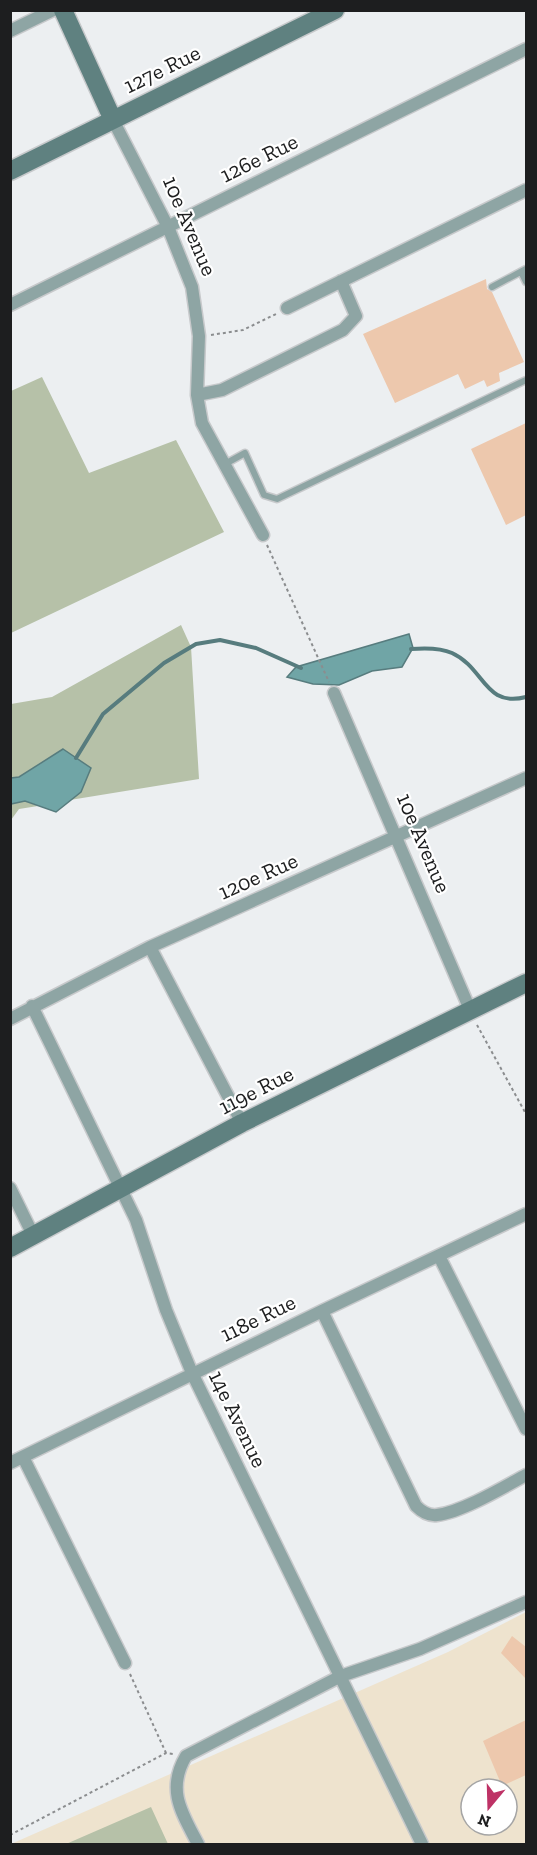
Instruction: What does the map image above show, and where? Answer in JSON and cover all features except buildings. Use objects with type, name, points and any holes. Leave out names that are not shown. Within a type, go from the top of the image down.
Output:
[{"type":"street","points":[[10,31],[53,10]]},
{"type":"street","name":"10e Avenue","points":[[63,10],[113,120],[168,226],[192,286],[199,336],[198,395],[202,423],[263,535]]},
{"type":"street","name":"127e Rue","points":[[10,171],[335,10]]},
{"type":"street","name":"126e Rue","points":[[10,305],[526,49]]},
{"type":"street","points":[[287,308],[526,190]]},
{"type":"street","points":[[198,395],[222,390],[343,330],[356,316],[341,281]]},
{"type":"street","name":"10e Avenue","points":[[334,693],[471,1012]]},
{"type":"street","name":"120e Rue","points":[[10,1019],[150,947],[526,778]]},
{"type":"street","points":[[150,947],[242,1123]]},
{"type":"street","name":"119e Rue","points":[[10,1248],[242,1123],[526,983]]},
{"type":"street","name":"14e Avenue","points":[[32,1006],[144,1240],[166,1310],[192,1373],[422,1845]]},
{"type":"street","points":[[10,1188],[33,1237]]},
{"type":"street","name":"118e Rue","points":[[10,1463],[192,1373],[526,1214]]},
{"type":"street","points":[[439,1256],[526,1429]]},
{"type":"street","points":[[322,1311],[416,1506],[423,1512],[438,1515],[492,1494],[526,1475]]},
{"type":"street","points":[[23,1457],[125,1663]]},
{"type":"street","points":[[198,1845],[180,1807],[176,1791],[177,1771],[186,1756],[341,1677],[420,1649],[526,1602]]},
{"type":"lane","points":[[492,287],[524,270],[526,282]]},
{"type":"lane","points":[[225,464],[245,453],[264,495],[277,499],[526,380]]},
{"type":"path","points":[[199,336],[243,330],[287,308]]},
{"type":"path","points":[[263,535],[334,693]]},
{"type":"path","points":[[471,1012],[526,1114]]},
{"type":"path","points":[[125,1663],[166,1753]]},
{"type":"path","points":[[10,1836],[166,1753],[186,1756]]},
{"type":"shaded area","points":[[526,1612],[526,1844],[11,1844],[448,1652]]},
{"type":"green space","points":[[42,377],[89,473],[176,440],[224,532],[11,633],[11,391]]},
{"type":"green space","points":[[181,625],[191,647],[199,779],[70,800],[63,749],[19,777],[11,778],[11,704],[52,697]]},
{"type":"green space","points":[[25,801],[38,806],[19,809],[11,820],[11,804]]},
{"type":"green space","points":[[151,1807],[168,1844],[66,1844]]},
{"type":"water","points":[[409,634],[413,648],[402,667],[372,671],[339,685],[313,684],[287,677],[296,667]]},
{"type":"water","points":[[63,749],[91,768],[81,792],[56,812],[25,801],[11,804],[11,778],[19,777]]},
{"type":"waterway","points":[[76,758],[103,714],[164,663],[196,644],[220,640],[256,648],[301,668]]},
{"type":"waterway","points":[[411,649],[448,651],[463,660],[493,692],[501,697],[512,699],[526,697]]}]
